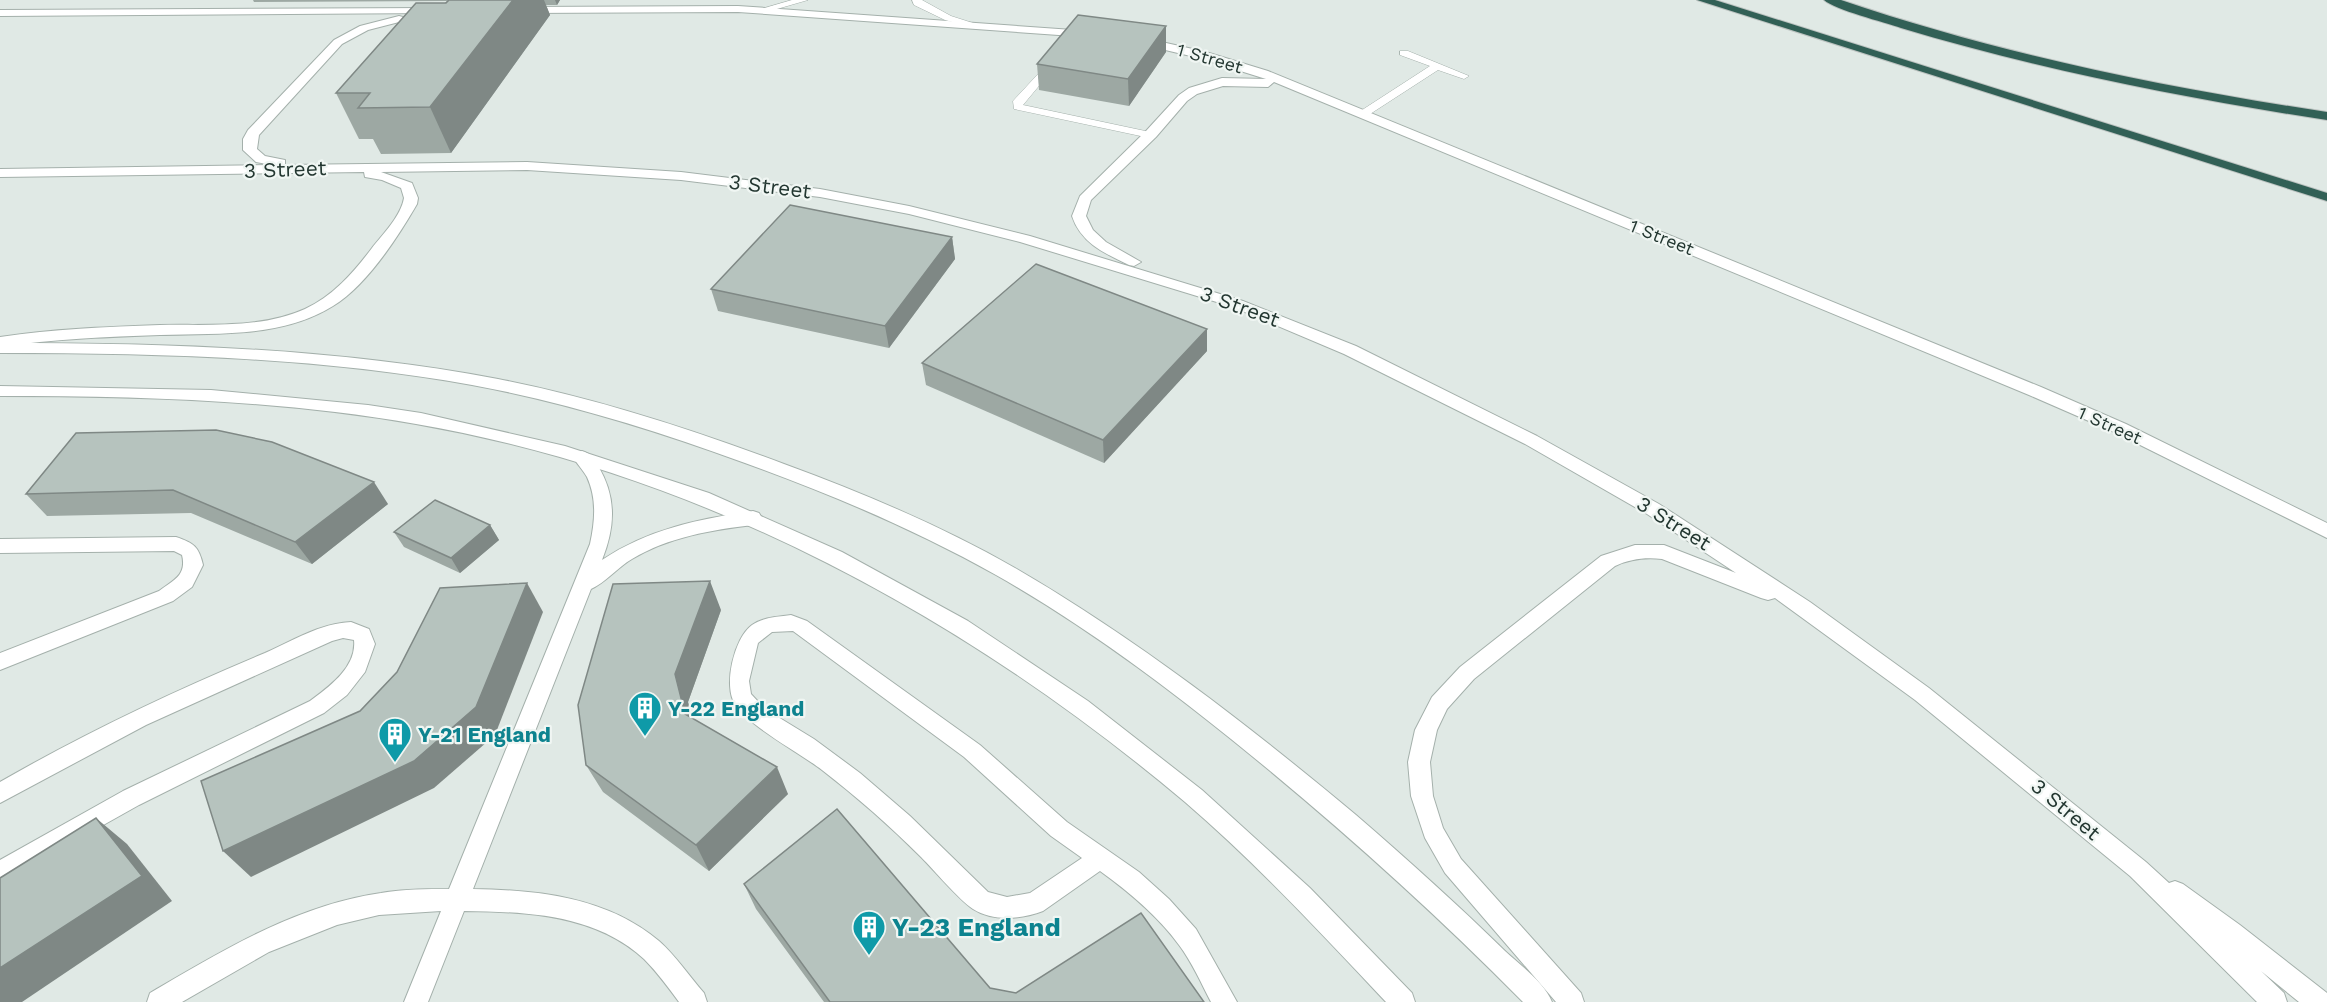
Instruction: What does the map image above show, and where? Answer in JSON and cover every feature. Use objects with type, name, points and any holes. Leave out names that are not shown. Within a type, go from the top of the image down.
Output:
[{"type":"highway","points":[[1702,0],[2327,198]]},
{"type":"highway","points":[[1830,0],[1927,31],[2037,61],[2234,103],[2327,116]]},
{"type":"street","points":[[514,10],[645,8],[763,10],[1103,36]]},
{"type":"street","points":[[0,13],[444,12],[386,22],[346,37],[332,47],[250,139],[250,150],[261,159],[386,177],[407,186],[411,198],[406,211],[347,289],[316,310],[288,320],[265,324],[75,333],[0,342]]},
{"type":"street","name":"1 Street","points":[[1126,39],[1202,55],[1294,86],[1363,114],[2035,391],[2120,428],[2327,531]]},
{"type":"street","points":[[1182,285],[1094,240],[1081,224],[1080,207],[1085,199],[1150,135],[1183,98],[1207,86],[1239,81],[1294,86]]},
{"type":"street","name":"3 Street","points":[[0,173],[527,166],[681,176],[820,193],[967,224],[1182,285],[1293,324],[1470,407],[1593,473],[1653,509],[1803,607],[1922,694],[2138,868],[2275,1002]]},
{"type":"street","points":[[0,348],[139,348],[286,355],[473,379],[593,406],[653,423],[867,503],[935,534],[1004,570],[1143,658],[1215,712],[1365,836],[1426,890],[1540,1002]]},
{"type":"street","points":[[0,391],[174,392],[290,400],[423,419],[488,432],[582,457],[685,490],[753,518],[881,580],[1012,658],[1080,704],[1219,816],[1295,888],[1403,1002]]},
{"type":"street","points":[[416,1002],[599,544],[605,510],[599,481],[582,457]]},
{"type":"street","points":[[583,586],[619,557],[655,538],[695,526],[753,518]]},
{"type":"street","points":[[0,546],[176,544],[191,551],[194,565],[185,582],[166,596],[0,662]]},
{"type":"street","points":[[1572,1002],[1453,866],[1433,831],[1422,796],[1419,762],[1426,730],[1439,703],[1467,673],[1608,561],[1626,553],[1648,550],[1680,557],[1803,607]]},
{"type":"street","points":[[1099,859],[1035,903],[1007,908],[981,901],[902,823],[852,780],[806,745],[749,708],[739,691],[739,681],[749,640],[758,631],[770,625],[791,623],[800,626],[921,711],[972,751],[1059,829],[1131,880],[1161,907],[1188,937],[1226,1002]]},
{"type":"street","points":[[0,793],[101,738],[247,669],[342,630],[360,633],[365,638],[363,654],[353,675],[337,692],[316,707],[131,798],[0,872]]},
{"type":"street","points":[[2138,868],[2209,916],[2318,1002]]},
{"type":"street","points":[[159,1002],[294,929],[337,914],[379,904],[457,900],[543,903],[583,912],[619,928],[650,950],[696,1002]]},
{"type":"lane","points":[[763,10],[803,0]]},
{"type":"lane","points":[[917,0],[917,3],[938,14],[974,25]]},
{"type":"lane","points":[[1404,53],[1464,76]]},
{"type":"lane","points":[[1363,114],[1437,66]]},
{"type":"lane","points":[[1043,75],[1017,103],[1018,107],[1150,135]]},
{"type":"building","points":[[449,0],[513,0],[430,107],[358,108],[370,93],[336,93],[416,3],[446,3]]},
{"type":"building","points":[[1078,15],[1166,26],[1128,79],[1037,64]]},
{"type":"building","points":[[790,205],[952,237],[885,326],[711,289]]},
{"type":"building","points":[[1036,264],[1207,329],[1103,440],[922,363]]},
{"type":"building","points":[[216,430],[272,442],[374,482],[295,542],[173,490],[26,494],[76,433]]},
{"type":"building","points":[[435,500],[490,525],[451,558],[394,532]]},
{"type":"building","name":"Y-22 England","points":[[710,581],[675,674],[685,714],[777,767],[696,845],[586,765],[578,705],[613,584]]},
{"type":"building","points":[[527,583],[476,707],[414,761],[223,851],[201,781],[360,711],[397,672],[440,588]]},
{"type":"building","points":[[837,809],[990,988],[1016,993],[1141,913],[1204,1002],[830,1002],[744,884]]},
{"type":"building","points":[[96,818],[142,876],[0,968],[0,878]]},
{"type":"place","name":"Y-22 England","points":[[645,737]]},
{"type":"place","name":"Y-21 England","points":[[395,763]]},
{"type":"place","name":"Y-23 England","points":[[869,956]]}]
